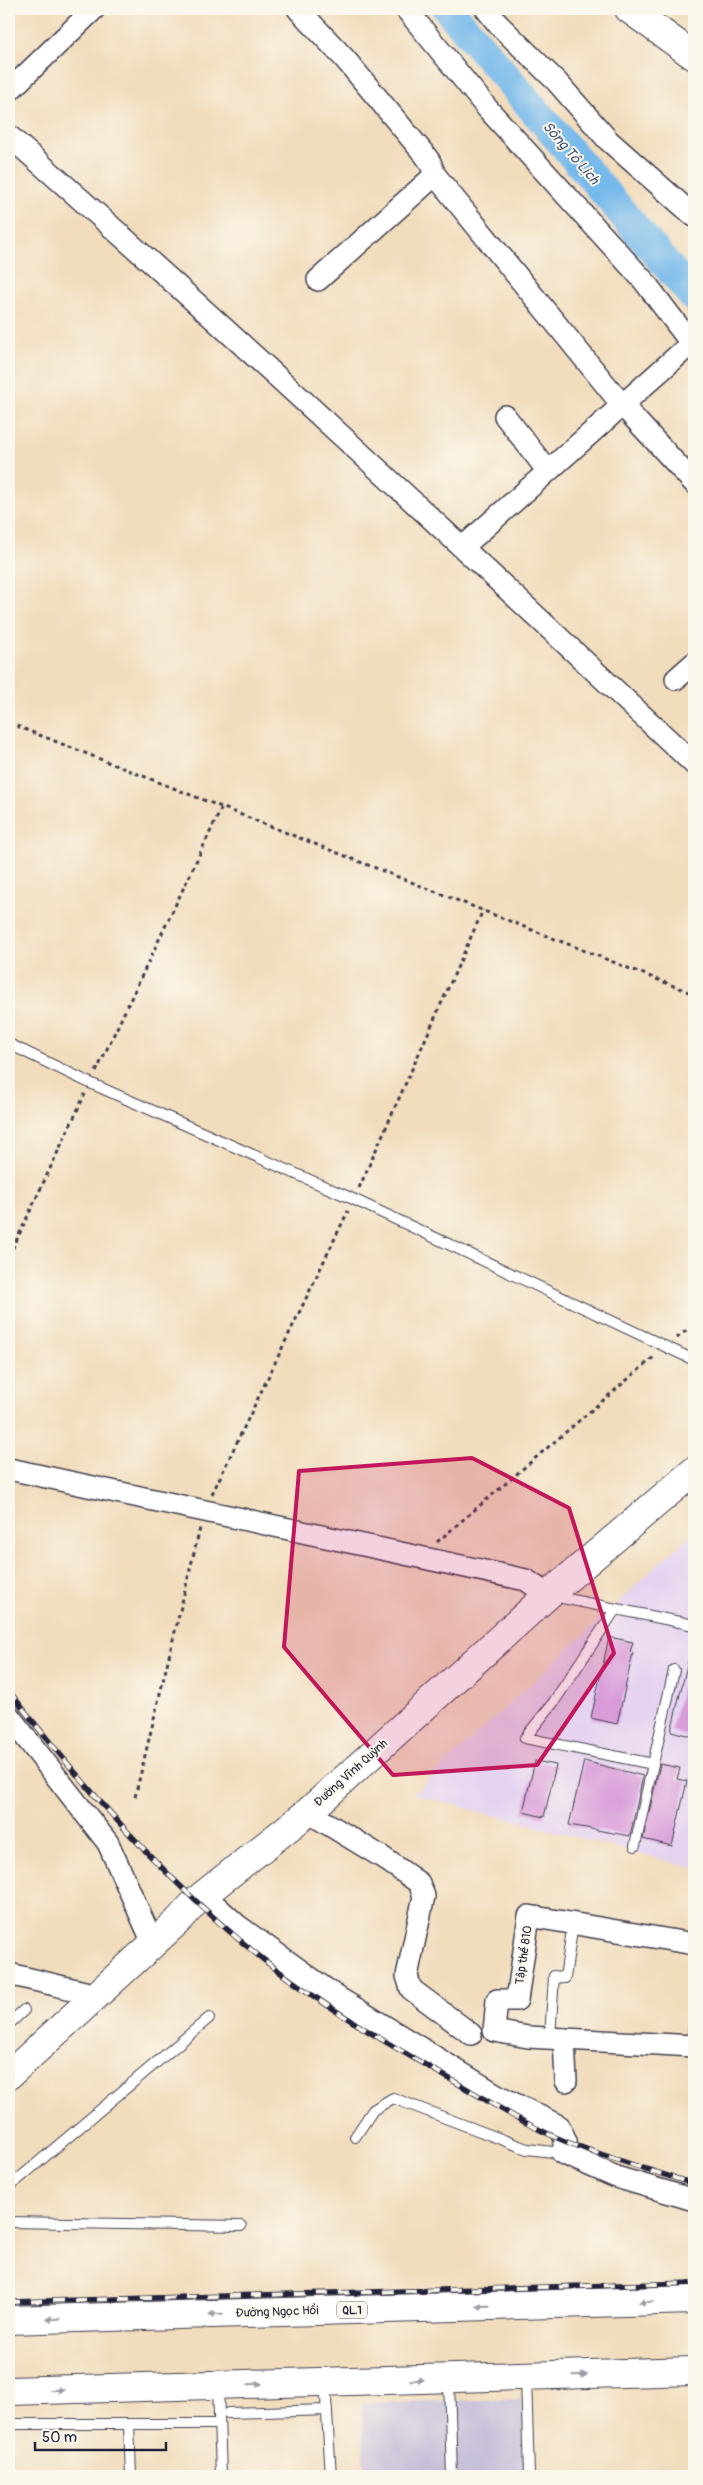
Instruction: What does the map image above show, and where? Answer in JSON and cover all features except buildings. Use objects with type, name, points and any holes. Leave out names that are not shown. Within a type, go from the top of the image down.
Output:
[{"type":"main road","points":[[629,9],[694,56]]},
{"type":"main road","name":"Đường Vĩnh Quỳnh","points":[[9,2075],[197,1900],[308,1812],[548,1595],[694,1471]]},
{"type":"main road","name":"Đường Ngọc Hồi","points":[[9,2320],[694,2300]]},
{"type":"main road","points":[[9,2391],[694,2371]]},
{"type":"street","points":[[9,91],[94,9]]},
{"type":"street","points":[[298,9],[345,59],[430,162],[435,175],[623,406],[694,483]]},
{"type":"street","points":[[406,9],[487,108],[644,281],[693,344],[547,470],[463,547]]},
{"type":"street","points":[[486,9],[498,24],[557,82],[608,140],[694,216]]},
{"type":"street","points":[[9,136],[114,228],[463,547],[694,764]]},
{"type":"street","points":[[318,280],[435,175]]},
{"type":"street","points":[[505,416],[547,470]]},
{"type":"street","points":[[676,679],[694,663]]},
{"type":"street","points":[[9,1469],[526,1580],[548,1595]]},
{"type":"street","points":[[9,1716],[108,1843],[153,1943]]},
{"type":"street","points":[[308,1812],[382,1857],[419,1883],[424,1896],[407,1976],[411,1990],[471,2034]]},
{"type":"street","points":[[204,1896],[237,1925],[337,1997],[497,2094],[559,2126],[566,2141],[562,2153],[616,2177],[694,2200]]},
{"type":"street","name":"Tập thể 810","points":[[694,1944],[529,1916],[517,2000],[497,2000],[494,2031],[528,2037],[694,2046]]},
{"type":"street","points":[[9,1974],[97,1995]]},
{"type":"street","points":[[557,2038],[566,2081]]},
{"type":"lane","points":[[9,1044],[90,1083],[353,1199],[665,1348],[694,1360]]},
{"type":"lane","points":[[548,1595],[694,1625]]},
{"type":"lane","points":[[615,1610],[553,1703],[525,1738],[653,1764]]},
{"type":"lane","points":[[635,1846],[674,1670]]},
{"type":"lane","points":[[557,2038],[554,1976],[565,1978],[573,1923]]},
{"type":"lane","points":[[9,2024],[24,2010]]},
{"type":"lane","points":[[9,2187],[209,2018]]},
{"type":"lane","points":[[694,2022],[694,2046]]},
{"type":"lane","points":[[355,2138],[373,2110],[393,2098],[526,2149],[562,2153]]},
{"type":"lane","points":[[9,2222],[241,2226]]},
{"type":"lane","points":[[526,2376],[529,2476]]},
{"type":"lane","points":[[449,2379],[452,2476]]},
{"type":"lane","points":[[325,2382],[331,2476]]},
{"type":"lane","points":[[218,2385],[221,2476]]},
{"type":"lane","points":[[228,2413],[327,2410]]},
{"type":"lane","points":[[9,2424],[218,2424]]},
{"type":"lane","points":[[129,2424],[131,2476]]},
{"type":"path","points":[[9,723],[694,994]]},
{"type":"path","points":[[9,1256],[222,807]]},
{"type":"path","points":[[418,1558],[694,1324]]},
{"type":"path","points":[[135,1798],[204,1511]]},
{"type":"highlighted area","points":[[472,1458],[569,1508],[614,1653],[537,1765],[393,1775],[284,1647],[299,1471]]},
{"type":"shaded area","points":[[694,1531],[694,1868],[413,1794]]},
{"type":"shaded area","points":[[522,2399],[526,2476],[365,2476],[362,2403]]},
{"type":"waterway","name":"Sông Tô Lịch","points":[[448,9],[694,297]]},
{"type":"railway","points":[[9,1691],[97,1798],[162,1868],[229,1931],[310,1994],[382,2040],[539,2129],[567,2142],[694,2184]]},
{"type":"railway","points":[[9,2302],[694,2283]]}]
